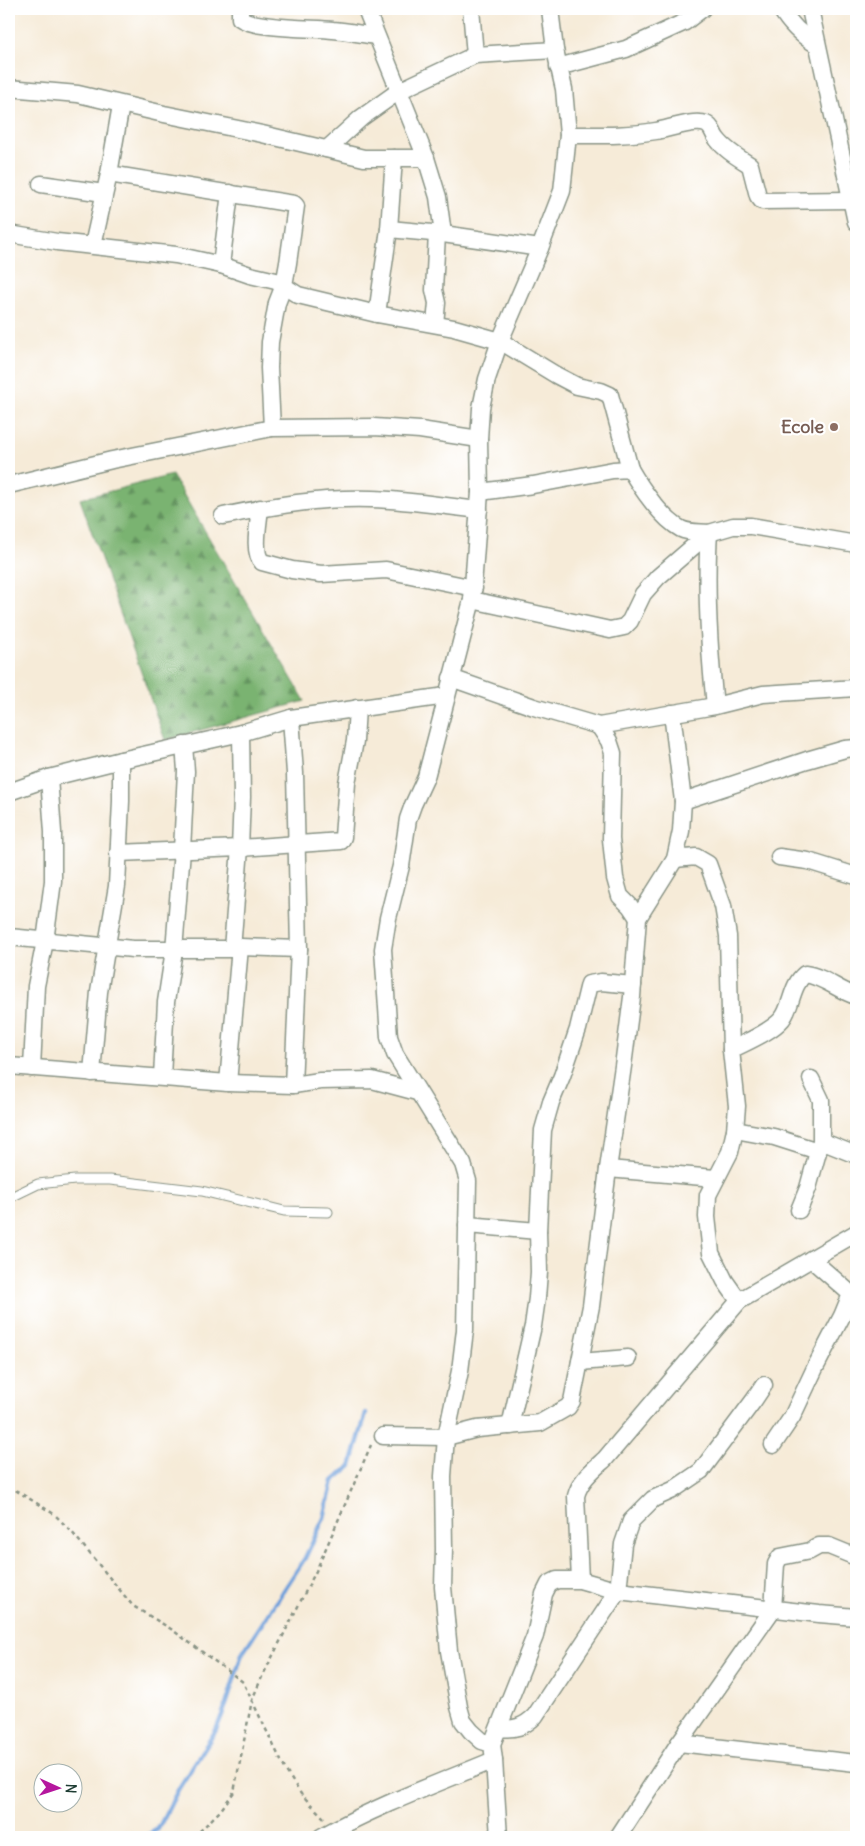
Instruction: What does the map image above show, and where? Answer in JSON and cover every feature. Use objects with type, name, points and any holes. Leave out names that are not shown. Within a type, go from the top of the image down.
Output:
[{"type":"street","points":[[240,9],[240,18],[244,21],[376,36]]},
{"type":"street","points":[[366,9],[426,158],[440,206],[440,234],[434,290],[437,303],[435,324]]},
{"type":"street","points":[[471,9],[475,55]]},
{"type":"street","points":[[493,1752],[463,1721],[449,1651],[443,1587],[443,1476],[446,1437],[460,1371],[465,1330],[468,1181],[463,1164],[395,1054],[389,1036],[383,949],[401,866],[408,819],[426,777],[473,594],[480,492],[479,439],[481,408],[487,380],[500,341],[562,191],[568,135],[564,90],[555,50],[550,9]]},
{"type":"street","points":[[558,67],[626,49],[685,22],[702,9]]},
{"type":"street","points":[[781,9],[788,22],[798,32],[817,45]]},
{"type":"street","points":[[810,9],[856,222]]},
{"type":"street","points":[[327,149],[361,118],[399,91],[475,55],[555,50]]},
{"type":"street","points":[[9,88],[78,94],[364,158],[426,158]]},
{"type":"street","points":[[93,246],[109,174],[121,105]]},
{"type":"street","points":[[568,135],[623,134],[704,123],[711,128],[716,139],[727,150],[750,165],[758,196],[762,201],[852,200]]},
{"type":"street","points":[[377,314],[389,229],[394,158]]},
{"type":"street","points":[[109,174],[295,205],[292,244],[284,285],[273,320],[268,358],[272,428]]},
{"type":"street","points":[[41,184],[104,192]]},
{"type":"street","points":[[221,265],[230,193]]},
{"type":"street","points":[[389,229],[540,248]]},
{"type":"street","points":[[9,234],[176,255],[221,265],[250,275],[276,281],[298,296],[377,314],[435,324],[500,341],[577,386],[609,394],[612,398],[630,469],[651,501],[682,530],[709,533],[733,526],[751,526],[856,544]]},
{"type":"street","points":[[9,485],[112,460],[272,428],[374,427],[420,430],[479,439]]},
{"type":"street","points":[[480,492],[533,485],[613,470],[630,469]]},
{"type":"street","points":[[223,516],[260,508],[335,499],[372,499],[479,510]]},
{"type":"street","points":[[260,508],[257,550],[262,562],[292,570],[321,574],[386,570],[584,625],[610,630],[624,627],[630,621],[643,594],[658,577],[709,533]]},
{"type":"street","points":[[709,533],[708,642],[715,706]]},
{"type":"street","points":[[451,678],[534,707],[599,726],[715,706],[763,694],[856,688]]},
{"type":"street","points":[[9,792],[49,778],[241,733],[291,718],[446,696]]},
{"type":"street","points":[[118,853],[240,848],[339,841],[342,839],[347,782],[355,741],[357,708]]},
{"type":"street","points":[[383,1436],[446,1437],[478,1429],[540,1423],[568,1407],[574,1394],[592,1296],[623,1066],[633,986],[638,918],[675,859],[681,831],[683,801],[672,713]]},
{"type":"street","points":[[291,718],[295,773],[299,949],[293,1084]]},
{"type":"street","points":[[599,726],[609,741],[613,753],[611,839],[614,878],[620,896],[638,918]]},
{"type":"street","points":[[228,1083],[242,797],[241,733]]},
{"type":"street","points":[[162,1077],[166,1002],[174,950],[182,850],[186,771],[184,745]]},
{"type":"street","points":[[683,801],[807,760],[856,748]]},
{"type":"street","points":[[92,1072],[98,992],[117,886],[121,760]]},
{"type":"street","points":[[32,1068],[36,986],[46,941],[53,882],[53,832],[49,778]]},
{"type":"street","points":[[675,859],[696,857],[708,864],[723,906],[728,936],[731,1050],[737,1106],[736,1130],[730,1152],[715,1178],[708,1195],[707,1216],[711,1253],[725,1281],[739,1301]]},
{"type":"street","points":[[779,857],[808,861],[856,876]]},
{"type":"street","points":[[9,937],[106,947],[174,950],[236,948],[299,949]]},
{"type":"street","points":[[731,1050],[775,1026],[782,1019],[799,980],[804,974],[856,996]]},
{"type":"street","points":[[510,1426],[533,1326],[539,1272],[538,1231],[543,1130],[551,1102],[578,1029],[589,984],[594,982],[633,986]]},
{"type":"street","points":[[9,1066],[66,1072],[92,1072],[228,1083],[293,1084],[320,1081],[372,1080],[417,1092]]},
{"type":"street","points":[[799,1210],[808,1188],[820,1146],[822,1100],[811,1079]]},
{"type":"street","points":[[736,1130],[856,1155]]},
{"type":"street","points":[[608,1169],[715,1178]]},
{"type":"street","points":[[468,1225],[538,1231]]},
{"type":"street","points":[[580,1580],[576,1496],[583,1480],[617,1445],[739,1301],[856,1233]]},
{"type":"street","points":[[773,1445],[792,1417],[854,1289],[811,1259]]},
{"type":"street","points":[[580,1362],[628,1358]]},
{"type":"street","points":[[499,1728],[516,1728],[524,1725],[535,1716],[618,1591],[623,1544],[631,1521],[653,1500],[673,1490],[701,1470],[764,1385]]},
{"type":"street","points":[[618,1837],[679,1743],[773,1608],[776,1564],[780,1557],[810,1551],[819,1546],[829,1546],[856,1557]]},
{"type":"street","points":[[499,1837],[493,1752],[499,1728],[535,1636],[544,1594],[549,1584],[557,1580],[580,1580],[618,1591],[856,1617]]},
{"type":"street","points":[[679,1743],[856,1763]]},
{"type":"street","points":[[335,1833],[493,1752]]},
{"type":"lane","points":[[9,1198],[38,1184],[75,1180],[110,1180],[202,1191],[284,1211],[328,1212]]},
{"type":"path","points":[[194,1837],[220,1811],[234,1792],[252,1700],[266,1668],[316,1571],[370,1446],[374,1441],[383,1436]]},
{"type":"path","points":[[9,1486],[54,1514],[71,1531],[133,1606],[171,1629],[243,1682],[286,1771],[301,1794],[335,1833]]},
{"type":"green space","points":[[172,475],[305,701],[165,740],[80,499]]},
{"type":"waterway","points":[[144,1837],[158,1829],[179,1788],[216,1730],[242,1654],[305,1558],[324,1518],[333,1481],[351,1466],[366,1413]]},
{"type":"place","name":"Ecole","points":[[834,427]]}]
